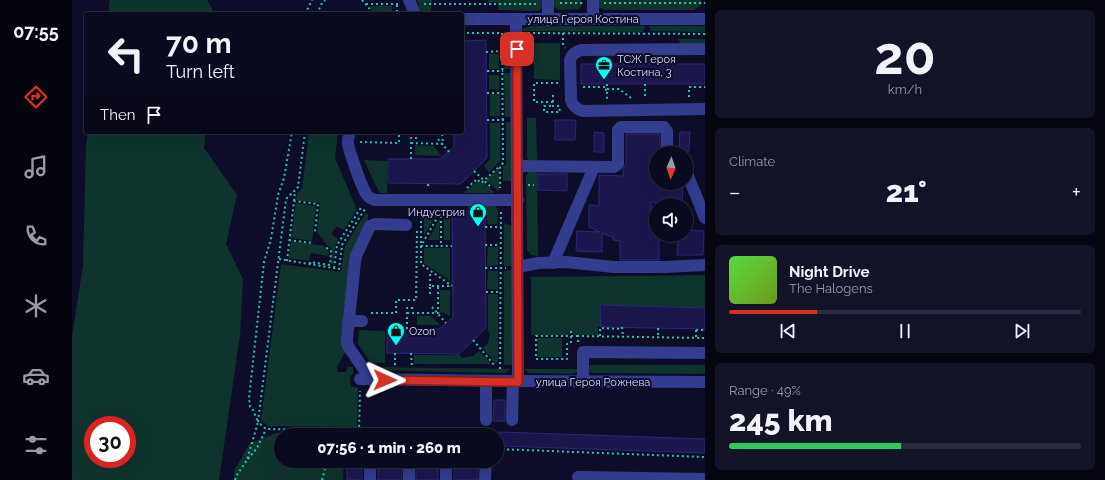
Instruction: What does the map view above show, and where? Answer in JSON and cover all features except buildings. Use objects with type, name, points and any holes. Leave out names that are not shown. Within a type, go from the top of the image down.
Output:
[{"type":"street","points":[[548,0],[548,20]]},
{"type":"street","points":[[593,0],[593,20]]},
{"type":"street","points":[[403,1],[413,12]]},
{"type":"street","name":"улица Героя Костина","points":[[464,19],[705,19]]},
{"type":"street","points":[[512,420],[516,382],[518,268],[516,20]]},
{"type":"street","points":[[705,49],[581,50],[572,55],[570,60],[570,98],[573,105],[577,109],[583,111],[705,110]]},
{"type":"street","points":[[517,166],[614,167],[618,164],[618,130],[621,127],[664,127],[667,131],[667,146]]},
{"type":"street","points":[[349,134],[348,139],[358,151],[362,184],[369,197],[375,200],[421,200],[441,205],[500,198],[518,200]]},
{"type":"street","points":[[553,263],[594,167]]},
{"type":"street","points":[[693,188],[705,218]]},
{"type":"street","points":[[366,379],[347,344],[355,321],[356,256],[370,226],[375,224],[411,227]]},
{"type":"street","points":[[518,268],[538,264],[566,262],[621,267],[705,265]]},
{"type":"street","points":[[583,382],[583,352],[705,353]]},
{"type":"street","name":"улица Героя Рожнева","points":[[366,379],[516,382],[705,382]]},
{"type":"street","points":[[486,381],[486,420]]},
{"type":"street","points":[[370,468],[370,480]]},
{"type":"street","points":[[409,468],[409,480]]},
{"type":"street","points":[[446,468],[446,480]]},
{"type":"street","points":[[485,480],[486,468]]},
{"type":"street","points":[[586,478],[705,479]]},
{"type":"path","points":[[307,12],[312,0]]},
{"type":"path","points":[[362,0],[370,12]]},
{"type":"path","points":[[509,4],[512,0]]},
{"type":"path","points":[[646,10],[648,0]]},
{"type":"path","points":[[318,12],[323,1]]},
{"type":"path","points":[[398,12],[403,1]]},
{"type":"path","points":[[464,33],[502,33],[503,163],[482,183],[477,179],[466,190]]},
{"type":"path","points":[[523,37],[528,33],[705,34]]},
{"type":"path","points":[[486,52],[502,51]]},
{"type":"path","points":[[487,71],[517,71]]},
{"type":"path","points":[[553,102],[534,102],[534,83],[557,81],[560,82],[560,90]]},
{"type":"path","points":[[600,100],[608,100],[607,84]]},
{"type":"path","points":[[640,100],[645,100],[645,84]]},
{"type":"path","points":[[694,99],[689,99],[689,85],[705,87]]},
{"type":"path","points":[[582,87],[605,87],[605,90],[619,89],[634,100],[628,100]]},
{"type":"path","points":[[487,93],[502,92]]},
{"type":"path","points":[[553,94],[553,106]]},
{"type":"path","points":[[544,106],[553,106],[560,106],[560,112],[544,112],[544,106]]},
{"type":"path","points":[[487,120],[517,119]]},
{"type":"path","points":[[274,429],[266,429],[258,422],[253,410],[250,407],[249,398],[264,262],[271,238],[278,195],[284,178],[292,134]]},
{"type":"path","points":[[287,261],[294,201],[296,189],[298,187],[305,134]]},
{"type":"path","points":[[358,151],[361,142],[399,143],[399,134]]},
{"type":"path","points":[[442,134],[442,144]]},
{"type":"path","points":[[411,159],[411,138],[419,138]]},
{"type":"path","points":[[438,139],[449,152]]},
{"type":"path","points":[[411,143],[442,144]]},
{"type":"path","points":[[500,166],[500,369]]},
{"type":"path","points":[[474,171],[485,180],[500,198]]},
{"type":"path","points":[[247,460],[258,422],[286,199],[296,189]]},
{"type":"path","points":[[421,200],[421,264],[452,286],[430,286]]},
{"type":"path","points":[[294,201],[318,204],[315,232]]},
{"type":"path","points":[[421,246],[441,205]]},
{"type":"path","points":[[441,205],[441,246]]},
{"type":"path","points":[[310,264],[310,262],[334,267],[337,245],[360,210]]},
{"type":"path","points":[[355,321],[357,313],[396,313],[396,300],[416,300],[411,227]]},
{"type":"path","points":[[485,227],[501,227]]},
{"type":"path","points":[[289,240],[312,243]]},
{"type":"path","points":[[485,245],[500,245]]},
{"type":"path","points":[[324,246],[331,251],[330,265]]},
{"type":"path","points":[[421,246],[452,246]]},
{"type":"path","points":[[485,268],[518,268]]},
{"type":"path","points":[[430,270],[430,294]]},
{"type":"path","points":[[438,286],[438,313]]},
{"type":"path","points":[[486,292],[500,292]]},
{"type":"path","points":[[432,307],[446,322]]},
{"type":"path","points":[[407,329],[407,308],[416,308]]},
{"type":"path","points":[[407,313],[438,313]]},
{"type":"path","points":[[600,336],[600,328],[622,328],[623,337]]},
{"type":"path","points":[[658,328],[658,337]]},
{"type":"path","points":[[696,338],[696,329],[705,330]]},
{"type":"path","points":[[571,332],[571,336],[571,344],[567,344],[567,359],[536,359],[536,336],[571,336],[578,336]]},
{"type":"path","points":[[473,340],[496,366]]},
{"type":"path","points":[[395,353],[395,367]]},
{"type":"path","points":[[493,369],[500,362]]},
{"type":"path","points":[[359,428],[366,379]]},
{"type":"path","points":[[236,480],[237,475],[257,448],[266,429]]},
{"type":"path","points":[[504,449],[705,457]]},
{"type":"path","points":[[322,480],[325,468]]},
{"type":"green space","points":[[110,0],[207,0],[214,12],[108,12]]},
{"type":"green space","points":[[417,0],[432,0],[431,11],[419,12],[415,6],[419,6]]},
{"type":"green space","points":[[488,0],[541,0],[543,5],[541,10],[537,11],[500,10],[498,9],[497,2],[488,2]]},
{"type":"green space","points":[[553,0],[581,0],[581,3],[584,3],[579,9],[559,10],[552,5]]},
{"type":"green space","points":[[595,0],[701,0],[701,5],[694,10],[605,10],[598,7]]},
{"type":"green space","points":[[370,6],[392,6],[392,12],[372,12]]},
{"type":"green space","points":[[530,26],[645,26],[643,32],[522,31],[522,29]]},
{"type":"green space","points":[[649,26],[705,26],[705,32],[651,31]]},
{"type":"green space","points":[[503,36],[512,39],[512,69],[504,69]]},
{"type":"green space","points":[[678,39],[705,39],[705,45],[682,45]]},
{"type":"green space","points":[[534,43],[560,43],[560,80],[534,79]]},
{"type":"green space","points":[[489,54],[499,54],[499,69],[489,69]]},
{"type":"green space","points":[[504,73],[513,73],[513,117],[505,117]]},
{"type":"green space","points":[[489,75],[499,75],[499,89],[489,89]]},
{"type":"green space","points":[[490,94],[500,94],[500,116],[490,116]]},
{"type":"green space","points":[[527,118],[536,118],[537,161],[530,161],[527,158]]},
{"type":"green space","points":[[506,122],[513,122],[513,181],[503,181],[503,167],[506,164]]},
{"type":"green space","points":[[490,123],[500,123],[500,161],[489,172],[484,166],[490,159]]},
{"type":"green space","points":[[88,134],[206,134],[204,148],[237,195],[226,244],[243,279],[240,335],[219,480],[72,480],[72,336],[83,265],[86,146]]},
{"type":"green space","points":[[309,134],[338,134],[335,158],[357,210],[344,230],[337,226],[331,234],[338,239],[335,247],[333,264],[331,264],[332,249],[317,232],[320,203],[296,200],[297,193],[302,189]]},
{"type":"green space","points":[[415,145],[434,146],[441,156],[415,155]]},
{"type":"green space","points":[[364,160],[387,161],[387,193],[381,193],[378,190]]},
{"type":"green space","points":[[499,168],[499,192],[486,180]]},
{"type":"green space","points":[[531,171],[537,171],[538,256],[531,255],[527,250],[526,176]]},
{"type":"green space","points":[[477,181],[482,184],[484,182],[495,193],[464,193]]},
{"type":"green space","points":[[296,203],[316,206],[312,241],[291,238]]},
{"type":"green space","points":[[468,204],[495,205],[498,210],[497,224],[487,224],[487,210],[468,209]]},
{"type":"green space","points":[[444,212],[450,212],[450,240],[444,240]]},
{"type":"green space","points":[[424,213],[437,213],[424,236]]},
{"type":"green space","points":[[365,214],[368,214],[368,223],[352,252],[341,342],[346,351],[337,366],[338,372],[346,372],[348,367],[353,367],[353,374],[350,376],[351,387],[358,387],[357,427],[268,426],[261,420],[281,264],[341,272],[345,246]]},
{"type":"green space","points":[[440,218],[439,240],[428,240]]},
{"type":"green space","points":[[504,223],[512,226],[515,266],[504,266]]},
{"type":"green space","points":[[291,241],[324,246],[329,252],[328,256],[311,253],[309,261],[289,258]]},
{"type":"green space","points":[[488,247],[498,247],[498,265],[487,266]]},
{"type":"green space","points":[[424,248],[450,248],[450,281],[424,263]]},
{"type":"green space","points":[[514,270],[514,365],[504,365],[504,271]]},
{"type":"green space","points":[[488,271],[498,271],[498,290],[487,289]]},
{"type":"green space","points":[[705,275],[705,308],[601,305],[601,327],[598,327],[598,335],[573,335],[573,332],[569,332],[569,335],[531,335],[531,277]]},
{"type":"green space","points":[[440,290],[450,290],[450,316],[440,311]]},
{"type":"green space","points":[[488,294],[498,294],[498,362],[495,363],[483,348],[488,343],[490,334],[488,330]]},
{"type":"green space","points":[[417,316],[431,316],[440,325],[417,325]]},
{"type":"green space","points":[[359,330],[385,331],[385,363],[371,363],[358,344]]},
{"type":"green space","points":[[538,338],[562,338],[562,357],[538,357]]},
{"type":"green space","points":[[479,351],[491,364],[414,364],[414,355],[460,355],[462,358],[473,356]]},
{"type":"green space","points":[[587,365],[705,365],[705,374],[592,373],[589,372]]},
{"type":"green space","points":[[371,367],[510,369],[504,373],[377,370]]},
{"type":"green space","points":[[524,369],[578,369],[577,372],[573,374],[529,373]]},
{"type":"green space","points":[[274,434],[274,468],[344,468],[343,480],[234,480],[234,471],[250,443]]},
{"type":"place","name":"ТСЖ Героя Костина, 3","points":[[604,80]]},
{"type":"place","name":"Индустрия","points":[[478,227]]},
{"type":"place","name":"Ozon","points":[[396,346]]},
{"type":"route","points":[[385,380],[518,382],[517,49]]}]
